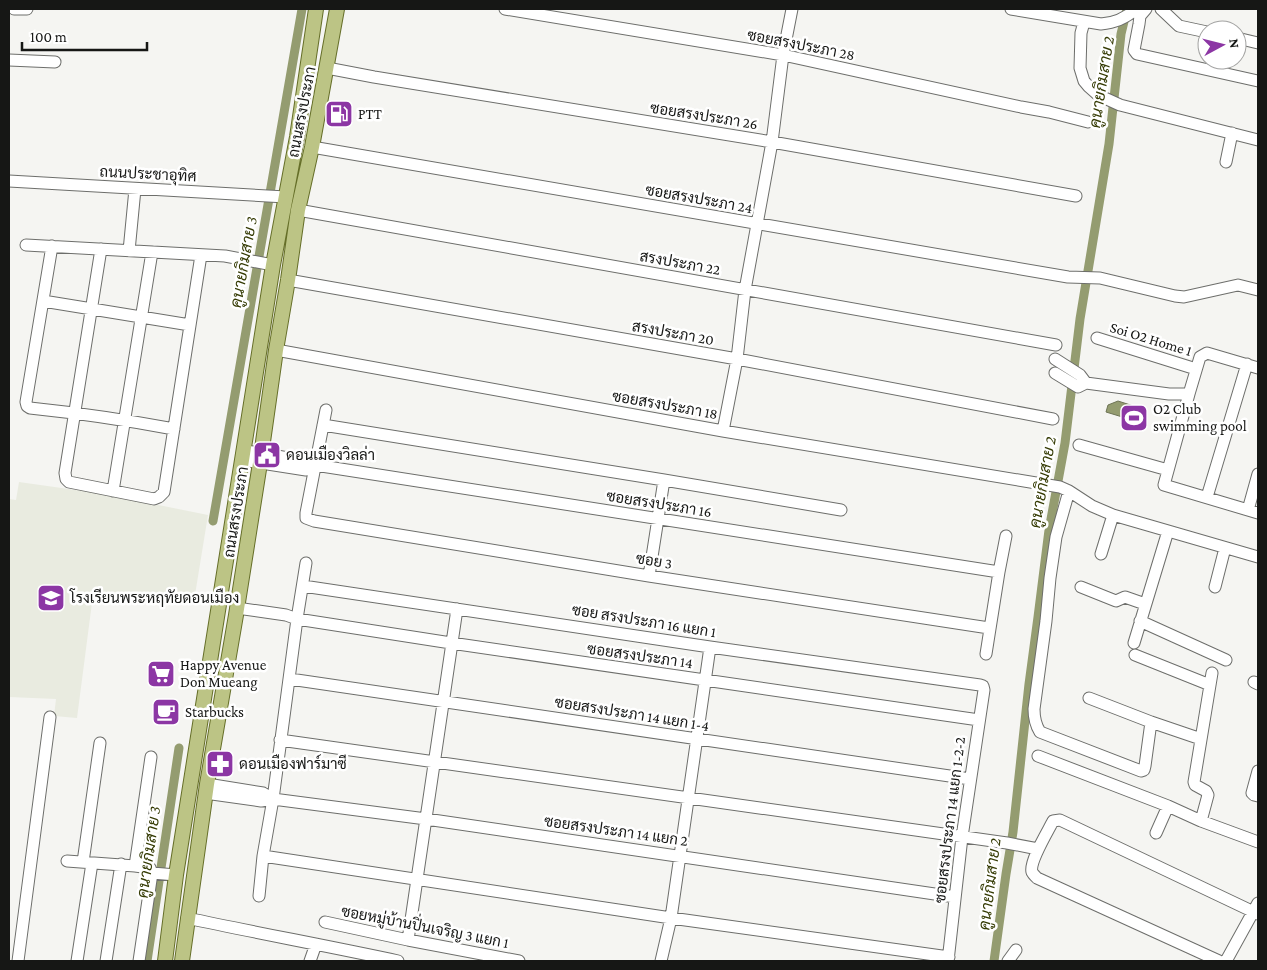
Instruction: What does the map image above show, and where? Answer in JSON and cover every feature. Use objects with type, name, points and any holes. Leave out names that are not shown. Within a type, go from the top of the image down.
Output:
[{"type":"main road","name":"ถนนสรงประภา","points":[[165,961],[163,874],[243,456],[269,264],[275,196],[297,137],[316,9]]},
{"type":"main road","name":"ถนนสรงประภา","points":[[182,961],[206,788],[237,611],[298,210],[312,147],[337,9]]},
{"type":"street","points":[[14,9],[27,9]]},
{"type":"street","name":"ซอยสรงประภา 28","points":[[505,9],[783,55],[1088,122]]},
{"type":"street","points":[[723,431],[737,359],[746,290],[772,142],[783,55],[792,9]]},
{"type":"street","points":[[1011,9],[1101,24],[1115,22],[1133,11]]},
{"type":"street","points":[[1146,9],[1140,16],[1138,24],[1134,50],[1137,54],[1258,81]]},
{"type":"street","points":[[1161,9],[1179,26],[1197,30]]},
{"type":"street","points":[[1084,22],[1081,33],[1080,68],[1084,81],[1098,95],[1120,105],[1258,140]]},
{"type":"street","points":[[9,60],[55,62]]},
{"type":"street","name":"ซอยสรงประภา 26","points":[[327,68],[772,142],[1076,196]]},
{"type":"street","points":[[1226,162],[1232,133]]},
{"type":"street","name":"ซอยสรงประภา 24","points":[[312,147],[1068,277],[1100,278],[1180,297],[1238,285],[1258,290]]},
{"type":"street","name":"ถนนประชาอุทิศ","points":[[9,181],[275,196]]},
{"type":"street","points":[[131,251],[135,189]]},
{"type":"street","name":"สรงประภา 22","points":[[298,210],[1056,345]]},
{"type":"street","points":[[26,245],[225,256],[269,264]]},
{"type":"street","points":[[52,246],[26,402],[27,406],[30,408],[75,412],[174,429]]},
{"type":"street","points":[[102,249],[65,473],[66,479],[69,482],[154,499],[164,492],[201,255]]},
{"type":"street","points":[[113,491],[152,252]]},
{"type":"street","name":"สรงประภา 20","points":[[288,280],[737,359],[1053,419]]},
{"type":"street","points":[[43,301],[190,325]]},
{"type":"street","name":"Soi O2 Home 1","points":[[1097,338],[1196,369]]},
{"type":"street","name":"ซอยสรงประภา 18","points":[[276,350],[723,431],[1060,488]]},
{"type":"street","points":[[1258,368],[1207,352],[1200,357],[1188,394],[1164,485],[1253,511],[1258,474]]},
{"type":"street","points":[[1058,361],[1081,382]]},
{"type":"street","points":[[1207,497],[1246,364]]},
{"type":"street","points":[[1056,374],[1081,382],[1169,394],[1188,394]]},
{"type":"street","points":[[315,465],[326,410]]},
{"type":"street","points":[[323,425],[841,510]]},
{"type":"street","points":[[1080,445],[1168,470]]},
{"type":"street","name":"ซอยสรงประภา 16","points":[[243,456],[309,462],[315,465],[999,572]]},
{"type":"street","name":"ซอย 3","points":[[315,465],[306,513],[306,518],[314,521],[649,576],[990,628]]},
{"type":"street","points":[[649,576],[664,480]]},
{"type":"street","points":[[1151,722],[1145,766],[1144,770],[1141,771],[1040,732],[1036,727],[1034,709],[1056,537],[1060,488],[1092,506],[1113,514],[1258,556]]},
{"type":"street","points":[[1101,554],[1113,514]]},
{"type":"street","points":[[1134,642],[1168,531]]},
{"type":"street","points":[[986,654],[1006,536]]},
{"type":"street","points":[[1215,587],[1225,548]]},
{"type":"street","points":[[259,896],[263,856],[273,799],[306,563]]},
{"type":"street","name":"ซอย สรงประภา 16 แยก 1","points":[[303,586],[980,685]]},
{"type":"street","points":[[1081,587],[1116,601],[1125,597],[1146,604]]},
{"type":"street","points":[[408,940],[457,608]]},
{"type":"street","name":"ซอยสรงประภา 14","points":[[237,611],[286,615],[297,620],[979,720]]},
{"type":"street","points":[[1140,621],[1226,660]]},
{"type":"street","points":[[661,961],[671,918],[710,646]]},
{"type":"street","points":[[1135,655],[1210,685]]},
{"type":"street","points":[[1201,820],[1208,795],[1206,790],[1194,784],[1212,673]]},
{"type":"street","name":"ซอยสรงประภา 14 แยก 1-4","points":[[290,679],[970,779]]},
{"type":"street","name":"ซอยสรงประภา 14 แยก 1-2-2","points":[[948,959],[962,837],[984,690],[983,686],[980,685]]},
{"type":"street","points":[[1089,698],[1201,739]]},
{"type":"street","points":[[18,961],[34,851],[50,718]]},
{"type":"street","points":[[280,740],[1007,843],[1038,849]]},
{"type":"street","points":[[77,961],[100,743]]},
{"type":"street","points":[[1038,756],[1258,842]]},
{"type":"street","points":[[135,866],[151,757]]},
{"type":"street","points":[[1258,771],[1252,791],[1254,795],[1258,796]]},
{"type":"street","name":"ซอยสรงประภา 14 แยก 2","points":[[206,788],[263,793],[273,799],[426,819],[955,897]]},
{"type":"street","points":[[1156,833],[1168,806]]},
{"type":"street","points":[[1219,961],[1037,878],[1033,874],[1032,869],[1038,849],[1053,821],[1060,820],[1256,909],[1226,961]]},
{"type":"street","points":[[263,856],[948,959]]},
{"type":"street","points":[[68,861],[121,864],[150,868],[163,874],[139,961]]},
{"type":"street","points":[[106,961],[121,864]]},
{"type":"street","points":[[187,918],[398,961]]},
{"type":"street","name":"ซอยหมู่บ้านปิ่นเจริญ 3 แยก 1","points":[[326,922],[519,961]]},
{"type":"street","points":[[310,961],[316,944]]},
{"type":"street","points":[[1008,961],[1016,950]]},
{"type":"shaded area","name":"O2 Club swimming pool","points":[[1118,401],[1146,410],[1142,423],[1106,412],[1108,405]]},
{"type":"shaded area","name":"โรงเรียนพระหฤทัยดอนเมือง","points":[[19,482],[104,494],[208,515],[194,601],[93,595],[77,718],[54,716],[56,699],[9,697],[9,499],[16,500]]},
{"type":"waterway","name":"คูนายกิมสาย 3","points":[[213,521],[302,9]]},
{"type":"waterway","name":"คูนายกิมสาย 2","points":[[994,961],[1013,832],[1029,684],[1049,530],[1065,443],[1080,319],[1109,144],[1121,34],[1127,9]]},
{"type":"waterway","name":"คูนายกิมสาย 3","points":[[147,961],[179,748]]},
{"type":"place","name":"PTT","points":[[339,114]]},
{"type":"place","name":"O2 Club swimming pool","points":[[1134,418]]},
{"type":"place","name":"ดอนเมืองวิลล่า","points":[[267,455]]},
{"type":"place","name":"โรงเรียนพระหฤทัยดอนเมือง","points":[[51,598]]},
{"type":"place","name":"Happy Avenue Don Mueang","points":[[161,674]]},
{"type":"place","name":"Starbucks","points":[[166,712]]},
{"type":"place","name":"ดอนเมืองฟาร์มาซี","points":[[220,764]]}]
